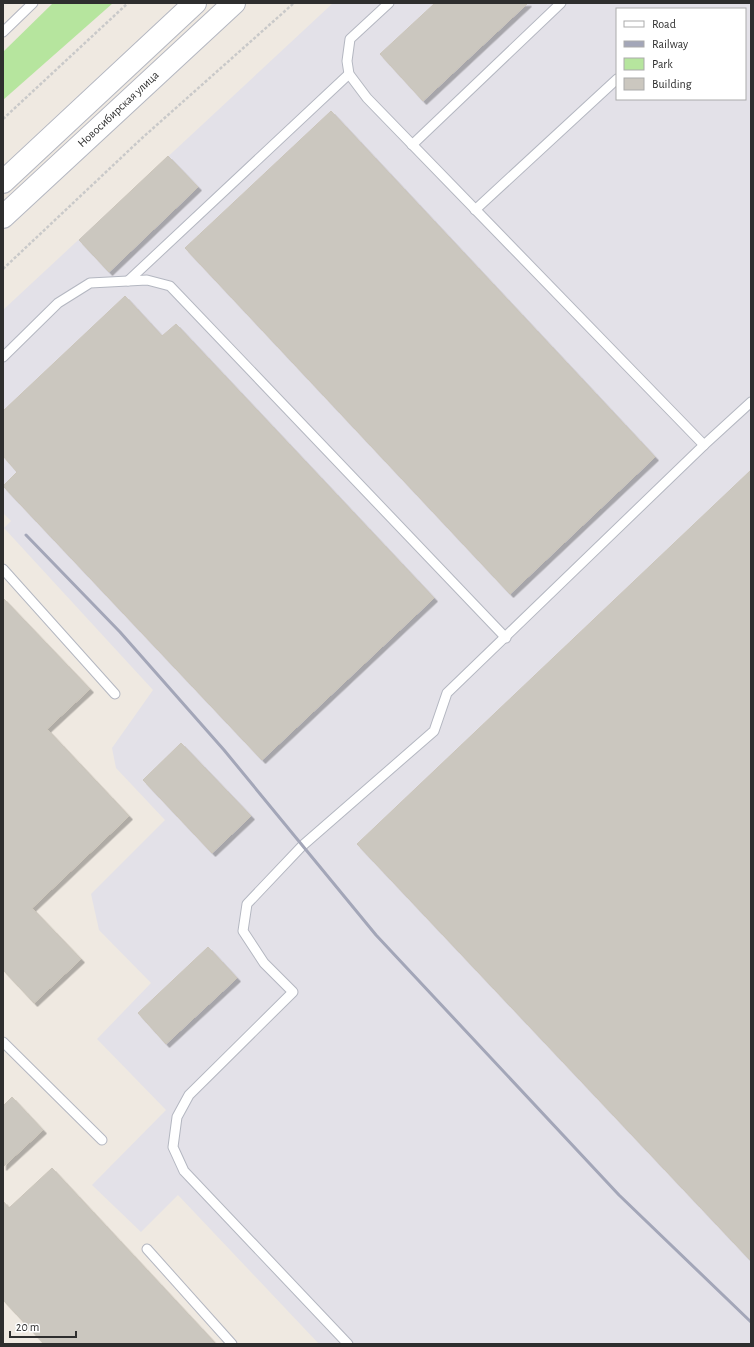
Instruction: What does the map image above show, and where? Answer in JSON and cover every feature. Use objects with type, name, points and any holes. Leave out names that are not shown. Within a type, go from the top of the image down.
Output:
[{"type":"main road","name":"Новосибирская улица","points":[[3,182],[195,3]]},
{"type":"main road","name":"Новосибирская улица","points":[[3,217],[234,3]]},
{"type":"lane","points":[[3,32],[33,3]]},
{"type":"lane","points":[[389,3],[350,39],[347,61],[349,74],[367,98],[704,445]]},
{"type":"lane","points":[[412,145],[561,3]]},
{"type":"lane","points":[[128,281],[349,74]]},
{"type":"lane","points":[[475,210],[616,80]]},
{"type":"lane","points":[[3,357],[58,303],[90,283],[147,280],[170,286],[506,638]]},
{"type":"lane","points":[[348,1344],[184,1171],[173,1147],[176,1117],[189,1095],[293,992],[264,963],[243,931],[248,904],[302,846],[434,731],[448,693],[704,445],[751,402]]},
{"type":"lane","points":[[3,569],[116,694]]},
{"type":"lane","points":[[3,1042],[102,1140]]},
{"type":"lane","points":[[148,1249],[232,1344]]},
{"type":"path","points":[[3,119],[128,3]]},
{"type":"path","points":[[3,269],[141,139],[294,3]]},
{"type":"shaded area","points":[[333,3],[751,3],[751,1344],[319,1344],[178,1195],[141,1232],[92,1185],[166,1110],[97,1039],[151,983],[99,930],[91,894],[165,820],[116,768],[112,748],[153,690],[4,528],[11,521],[3,513],[3,310]]},
{"type":"green space","points":[[53,3],[113,3],[3,100],[3,52]]},
{"type":"building","points":[[435,3],[528,3],[423,101],[380,54]]},
{"type":"building","points":[[331,111],[655,457],[510,594],[185,248]]},
{"type":"building","points":[[168,156],[198,187],[109,272],[79,240]]},
{"type":"building","points":[[125,296],[162,336],[176,324],[434,598],[262,760],[3,486],[17,472],[3,456],[3,411]]},
{"type":"building","points":[[751,470],[751,1261],[357,844]]},
{"type":"building","points":[[3,598],[90,689],[47,729],[129,816],[32,908],[81,959],[34,1003],[3,970]]},
{"type":"building","points":[[181,743],[251,816],[212,853],[143,780]]},
{"type":"building","points":[[208,947],[237,978],[166,1044],[138,1013]]},
{"type":"building","points":[[12,1097],[43,1130],[3,1167],[3,1106]]},
{"type":"building","points":[[52,1168],[216,1344],[44,1344],[3,1300],[3,1201],[9,1208]]},
{"type":"railway","points":[[26,535],[120,632],[224,750],[376,935],[619,1195],[751,1322]]}]
